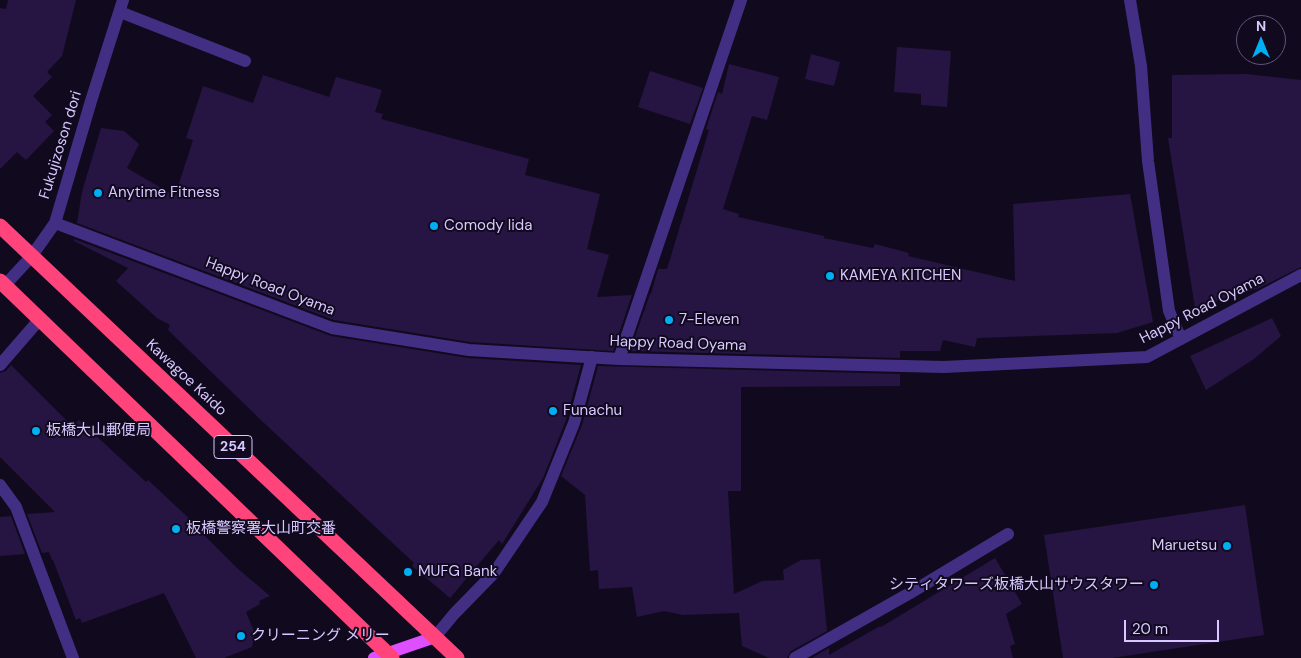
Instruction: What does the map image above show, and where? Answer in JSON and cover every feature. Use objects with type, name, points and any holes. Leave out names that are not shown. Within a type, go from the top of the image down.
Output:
[{"type":"highway","name":"Kawagoe Kaido","points":[[0,226],[457,658]]},
{"type":"highway","name":"254","points":[[2,283],[386,657]]},
{"type":"main road","points":[[386,657],[435,637]]},
{"type":"street","points":[[619,359],[741,0]]},
{"type":"street","points":[[1130,0],[1141,66],[1148,161],[1169,311],[1181,339]]},
{"type":"street","points":[[122,6],[245,60]]},
{"type":"street","name":"Fukujizoson dori","points":[[2,283],[31,257],[55,223],[91,101],[122,6]]},
{"type":"street","name":"Happy Road Oyama","points":[[55,223],[332,328],[469,350],[619,359],[944,367],[1147,357],[1301,275]]},
{"type":"street","points":[[0,365],[39,320]]},
{"type":"street","points":[[435,637],[454,614],[494,573],[542,502],[574,423],[592,357]]},
{"type":"street","points":[[0,485],[16,507],[73,658]]},
{"type":"street","points":[[796,658],[1008,534]]},
{"type":"building","points":[[8,0],[76,0],[62,56],[47,72],[52,77],[33,96],[52,115],[45,122],[54,131],[26,160],[17,152],[0,169],[0,8],[6,9]]},
{"type":"building","points":[[897,47],[951,51],[947,107],[921,105],[921,94],[894,92]]},
{"type":"building","points":[[811,54],[840,62],[834,86],[805,79]]},
{"type":"building","points":[[729,64],[779,77],[767,120],[752,116],[723,209],[739,214],[738,217],[873,248],[875,244],[909,253],[908,256],[1015,281],[1013,204],[1130,194],[1153,322],[1117,333],[977,338],[975,347],[943,340],[940,351],[900,351],[900,358],[630,351],[658,269],[667,269],[709,130],[706,129],[718,92],[722,94]]},
{"type":"building","points":[[650,71],[703,88],[690,124],[638,107]]},
{"type":"building","points":[[1246,74],[1301,80],[1301,267],[1259,288],[1195,308],[1168,138],[1172,138],[1172,75]]},
{"type":"building","points":[[263,75],[329,97],[336,77],[382,90],[375,112],[383,114],[381,119],[529,159],[525,175],[600,194],[587,249],[609,255],[597,297],[632,295],[613,351],[470,342],[334,320],[77,223],[82,192],[101,128],[124,131],[139,144],[127,168],[175,196],[193,140],[186,138],[203,86],[253,103]]},
{"type":"building","points":[[74,239],[331,336],[468,358],[581,365],[566,420],[543,478],[502,544],[499,540],[450,598],[412,566],[414,563],[168,330],[170,325],[157,318],[116,281],[128,268],[74,241]]},
{"type":"building","points":[[1272,318],[1281,336],[1254,359],[1206,390],[1190,356]]},
{"type":"building","points":[[11,365],[72,426],[79,420],[146,482],[148,480],[194,523],[236,567],[270,596],[259,601],[260,604],[246,612],[255,634],[252,647],[224,658],[196,658],[164,593],[82,623],[80,618],[76,620],[53,560],[49,552],[42,553],[27,514],[55,512],[0,457],[0,373],[6,371]]},
{"type":"building","points":[[598,366],[900,374],[900,386],[741,387],[741,491],[728,491],[734,594],[762,581],[784,580],[783,570],[801,560],[820,559],[827,631],[791,651],[787,658],[769,658],[742,646],[739,613],[683,615],[664,611],[637,617],[632,587],[599,589],[598,570],[590,571],[585,495],[561,476],[582,425]]},
{"type":"building","name":"シティタワーズ板橋大山サウスタワー","points":[[1245,505],[1264,635],[1112,658],[1063,658],[1044,535]]},
{"type":"building","points":[[11,516],[25,554],[0,556],[0,517]]},
{"type":"building","points":[[995,558],[1022,604],[1006,614],[1015,644],[1010,646],[1013,658],[812,658],[829,648],[829,655],[881,627]]},
{"type":"place","name":"Anytime Fitness","points":[[98,193]]},
{"type":"place","name":"Comody Iida","points":[[434,226]]},
{"type":"place","name":"KAMEYA KITCHEN","points":[[830,276]]},
{"type":"place","name":"7-Eleven","points":[[669,320]]},
{"type":"place","name":"Funachu","points":[[553,411]]},
{"type":"place","name":"板橋大山郵便局","points":[[36,431]]},
{"type":"place","name":"板橋警察署大山町交番","points":[[176,529]]},
{"type":"place","name":"Maruetsu","points":[[1227,546]]},
{"type":"place","name":"MUFG Bank","points":[[408,572]]},
{"type":"place","name":"シティタワーズ板橋大山サウスタワー","points":[[1154,585]]},
{"type":"place","name":"クリーニング メリー","points":[[241,636]]}]
